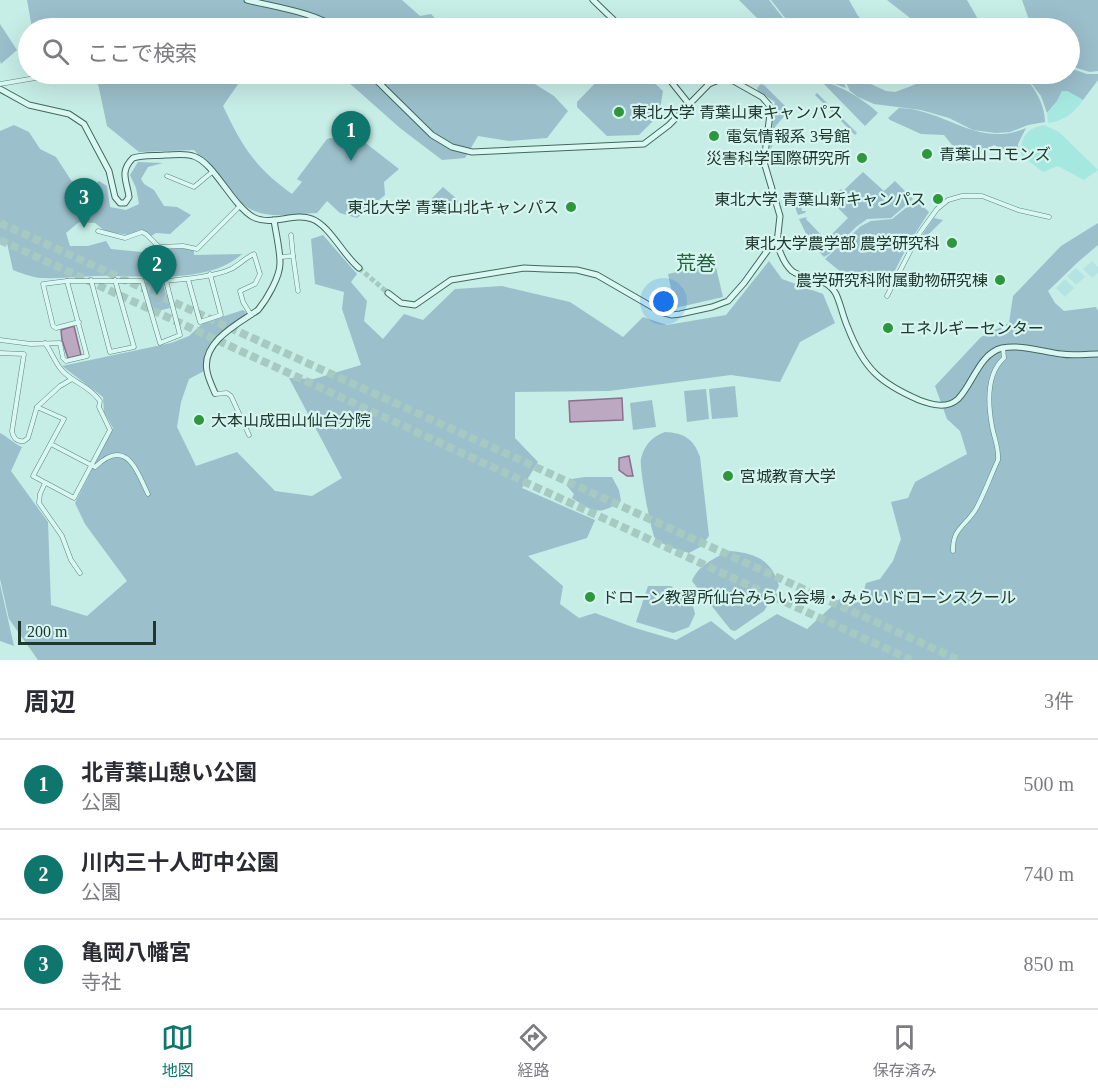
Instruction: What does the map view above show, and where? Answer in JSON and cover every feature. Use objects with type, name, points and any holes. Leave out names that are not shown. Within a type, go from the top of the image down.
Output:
[{"type":"street","points":[[247,0],[316,18]]},
{"type":"street","points":[[593,0],[612,18]]},
{"type":"street","points":[[0,84],[18,81]]},
{"type":"street","points":[[380,84],[432,135],[452,147],[472,152],[638,146],[657,136],[709,84]]},
{"type":"street","points":[[673,84],[689,104]]},
{"type":"street","points":[[740,84],[766,101],[770,114],[764,162],[780,216],[777,243],[783,259],[792,270],[818,279],[833,289],[855,343],[874,375],[910,396],[938,406],[951,404],[959,398],[983,362],[992,353],[1003,348],[1019,347],[1065,355],[1098,354]]},
{"type":"street","points":[[0,89],[29,105],[69,114],[84,124],[109,171],[115,197],[120,202],[127,201],[129,197],[124,171],[130,162],[138,157],[194,156],[201,160],[240,206],[256,219],[274,220],[300,217],[315,220],[324,227],[350,261],[359,268]]},
{"type":"street","points":[[167,176],[194,188],[212,172]]},
{"type":"street","points":[[887,296],[919,234],[937,209],[948,200],[962,195],[982,196],[1018,210],[1048,217]]},
{"type":"street","points":[[98,231],[124,238],[142,232],[159,247],[183,246],[197,249],[240,206]]},
{"type":"street","points":[[249,435],[231,396],[226,393],[214,393],[207,370],[212,345],[258,309],[279,271],[274,220]]},
{"type":"street","points":[[291,235],[298,291]]},
{"type":"street","points":[[388,293],[401,303],[415,304],[451,280],[524,268],[577,270],[597,275],[661,312],[672,315],[680,314],[728,301],[770,248],[777,243]]},
{"type":"street","points":[[79,322],[56,328],[53,326],[43,284],[91,280],[142,281],[160,343],[180,335],[166,281],[188,279],[234,268],[245,258],[254,254],[260,274],[255,284],[240,291],[243,302],[251,315]]},
{"type":"street","points":[[279,257],[293,256]]},
{"type":"street","points":[[188,279],[200,322],[221,315],[210,274]]},
{"type":"street","points":[[91,280],[110,352],[134,347],[115,280]]},
{"type":"street","points":[[0,340],[31,344],[60,343],[63,358],[66,361],[87,356],[67,281]]},
{"type":"street","points":[[37,407],[64,419],[33,476],[74,498],[110,430],[99,407],[100,401],[94,393],[59,368],[51,350],[45,343]]},
{"type":"street","points":[[953,551],[956,532],[976,510],[998,460],[999,451],[992,428],[990,403],[993,369],[1004,358],[1003,348]]},
{"type":"street","points":[[0,353],[24,354],[12,431],[16,440],[21,442],[27,440],[37,407],[60,386],[72,379]]},
{"type":"street","points":[[51,444],[95,467],[110,456],[127,457],[132,461],[148,494]]},
{"type":"street","points":[[45,483],[39,503],[62,536],[71,560],[81,573]]},
{"type":"shaded area","points":[[27,0],[402,0],[420,16],[431,14],[435,18],[30,18]]},
{"type":"shaded area","points":[[739,0],[769,0],[783,18],[757,18]]},
{"type":"shaded area","points":[[771,0],[849,0],[860,18],[785,18]]},
{"type":"shaded area","points":[[887,0],[967,0],[977,18],[910,18]]},
{"type":"shaded area","points":[[1022,0],[1098,0],[1098,71],[1090,72],[1080,69],[1080,18],[1028,18]]},
{"type":"shaded area","points":[[0,24],[17,50],[1,64],[0,61]]},
{"type":"shaded area","points":[[1080,72],[1098,74],[1098,80],[1083,100],[1067,91],[1062,91],[1047,113],[1041,96],[1032,84],[1080,84]]},
{"type":"shaded area","points":[[98,84],[238,84],[223,106],[251,155],[268,174],[292,194],[302,182],[297,179],[327,139],[331,138],[363,141],[399,169],[384,182],[385,195],[357,218],[340,213],[327,201],[317,213],[269,215],[259,213],[243,204],[194,150],[139,152],[107,126]]},
{"type":"shaded area","points":[[350,84],[535,84],[554,96],[568,111],[547,138],[509,141],[478,136],[465,158],[442,160],[400,128]]},
{"type":"shaded area","points":[[594,84],[656,84],[663,91],[659,115],[639,135],[607,136],[577,107],[577,102]]},
{"type":"shaded area","points":[[761,84],[787,108],[786,114],[775,127],[770,149],[775,102],[758,91],[757,88]]},
{"type":"shaded area","points":[[824,84],[831,84],[852,94],[878,113],[865,126]]},
{"type":"shaded area","points":[[847,84],[871,84],[886,91],[895,92],[915,84],[1030,84],[1041,102],[1045,122],[1010,132],[973,130],[949,118],[921,110],[874,104],[850,91]]},
{"type":"shaded area","points":[[817,93],[857,133],[855,135],[815,95]]},
{"type":"shaded area","points":[[899,108],[932,114],[977,131],[992,134],[1026,128],[1018,144],[1019,157],[1007,149],[994,145],[965,161],[944,135],[921,134],[890,120],[888,118]]},
{"type":"shaded area","points":[[14,125],[29,132],[40,149],[56,157],[78,191],[86,190],[99,181],[107,186],[110,207],[126,210],[139,204],[136,188],[130,175],[138,162],[163,163],[148,167],[141,179],[144,184],[154,190],[164,206],[177,207],[191,215],[170,234],[156,233],[151,236],[144,230],[128,235],[105,231],[95,223],[79,222],[66,233],[70,246],[88,246],[106,241],[111,249],[151,253],[179,247],[194,250],[194,255],[242,254],[216,269],[183,276],[40,278],[13,270],[7,243],[0,243],[0,131]]},
{"type":"shaded area","points":[[863,172],[884,191],[895,181],[913,199],[891,218],[867,219],[824,257],[810,242],[799,219],[807,217],[806,219],[826,240],[848,218],[830,200]]},
{"type":"shaded area","points":[[443,187],[458,200],[458,203],[450,215],[436,215],[428,208],[428,202]]},
{"type":"shaded area","points":[[810,194],[801,206],[802,211],[806,211],[805,213],[798,215],[793,202]]},
{"type":"shaded area","points":[[916,200],[929,212],[909,243],[886,288],[847,277],[825,259],[861,226],[871,221],[892,219]]},
{"type":"shaded area","points":[[934,218],[943,220],[925,238],[922,235]]},
{"type":"shaded area","points":[[1098,223],[1098,245],[1048,291],[1055,303],[1064,311],[1096,307],[1098,311],[1098,660],[38,660],[9,619],[0,579],[0,433],[22,447],[11,471],[48,522],[51,605],[87,616],[127,581],[85,524],[75,503],[113,428],[104,412],[103,397],[62,366],[171,343],[189,336],[203,323],[243,310],[246,312],[244,316],[211,342],[204,371],[189,379],[181,402],[177,427],[196,466],[237,452],[275,491],[312,496],[342,478],[289,378],[314,379],[361,365],[342,309],[344,292],[315,284],[311,239],[323,235],[357,274],[351,282],[367,301],[364,321],[383,339],[404,314],[423,320],[455,289],[502,286],[570,302],[623,337],[643,317],[667,325],[726,315],[769,261],[782,279],[823,294],[835,323],[800,342],[780,382],[731,375],[609,391],[515,392],[515,438],[538,462],[522,488],[595,520],[587,538],[528,556],[563,586],[560,604],[579,618],[595,613],[676,640],[711,621],[735,640],[777,614],[807,629],[843,596],[860,603],[866,583],[880,579],[893,561],[901,539],[891,502],[908,498],[915,482],[967,454],[960,431],[947,419],[935,386],[981,337],[1009,323],[1013,296],[1061,246]]},
{"type":"shaded area","points":[[1092,261],[1098,267],[1098,273],[1092,278],[1083,269]]},
{"type":"shaded area","points":[[715,263],[723,297],[675,308],[668,274]]},
{"type":"shaded area","points":[[1076,268],[1085,277],[1076,285],[1067,276]]},
{"type":"shaded area","points":[[1065,279],[1074,288],[1065,297],[1056,288]]},
{"type":"shaded area","points":[[162,280],[170,308],[153,312],[145,282]]},
{"type":"shaded area","points":[[74,326],[81,355],[68,358],[61,330]]},
{"type":"shaded area","points":[[735,386],[738,417],[712,419],[709,389]]},
{"type":"shaded area","points":[[706,389],[709,419],[687,422],[684,391]]},
{"type":"shaded area","points":[[622,398],[623,420],[570,422],[569,401]]},
{"type":"shaded area","points":[[652,400],[656,427],[633,430],[630,403]]},
{"type":"shaded area","points":[[665,432],[687,438],[695,446],[700,457],[709,536],[700,547],[689,553],[655,538],[648,512],[641,459],[644,449],[650,442]]},
{"type":"shaded area","points":[[629,456],[633,476],[627,476],[619,470],[619,458]]},
{"type":"shaded area","points":[[612,477],[619,490],[621,501],[607,509],[596,510],[572,498],[574,494],[567,486],[572,479]]},
{"type":"shaded area","points":[[730,551],[761,559],[772,570],[779,586],[764,611],[735,631],[731,630],[692,581],[703,566]]},
{"type":"shaded area","points":[[0,584],[14,646],[0,641]]},
{"type":"shaded area","points":[[648,586],[671,586],[692,602],[695,614],[689,627],[673,633],[636,622]]},
{"type":"sand","points":[[1062,91],[1067,91],[1083,100],[1068,116],[1048,123],[1047,113]]},
{"type":"sand","points":[[1044,125],[1059,132],[1098,170],[1084,180],[1058,166],[1043,172],[1021,155],[1023,139],[1029,131]]},
{"type":"tunnel","points":[[0,223],[959,660]]},
{"type":"tunnel","points":[[0,240],[911,660]]},
{"type":"tunnel","points":[[359,268],[388,293]]},
{"type":"place","name":"東北大学 青葉山東キャンパス","points":[[619,112]]},
{"type":"place","name":"電気情報系 3号館","points":[[714,136]]},
{"type":"place","name":"青葉山コモンズ","points":[[927,154]]},
{"type":"place","name":"災害科学国際研究所","points":[[862,158]]},
{"type":"place","name":"北青葉山憩い公園","points":[[351,161]]},
{"type":"place","name":"東北大学 青葉山新キャンパス","points":[[938,199]]},
{"type":"place","name":"東北大学 青葉山北キャンパス","points":[[571,207]]},
{"type":"place","name":"亀岡八幡宮","points":[[84,228]]},
{"type":"place","name":"東北大学農学部 農学研究科","points":[[952,243]]},
{"type":"place","name":"農学研究科附属動物研究棟","points":[[1000,280]]},
{"type":"place","name":"川内三十人町中公園","points":[[157,295]]},
{"type":"place","name":"エネルギーセンター","points":[[888,328]]},
{"type":"place","name":"大本山成田山仙台分院","points":[[199,420]]},
{"type":"place","name":"宮城教育大学","points":[[728,476]]},
{"type":"place","name":"ドローン教習所仙台みらい会場・みらいドローンスクール","points":[[590,597]]},
{"type":"district","name":"荒巻","points":[[696,263]]}]
